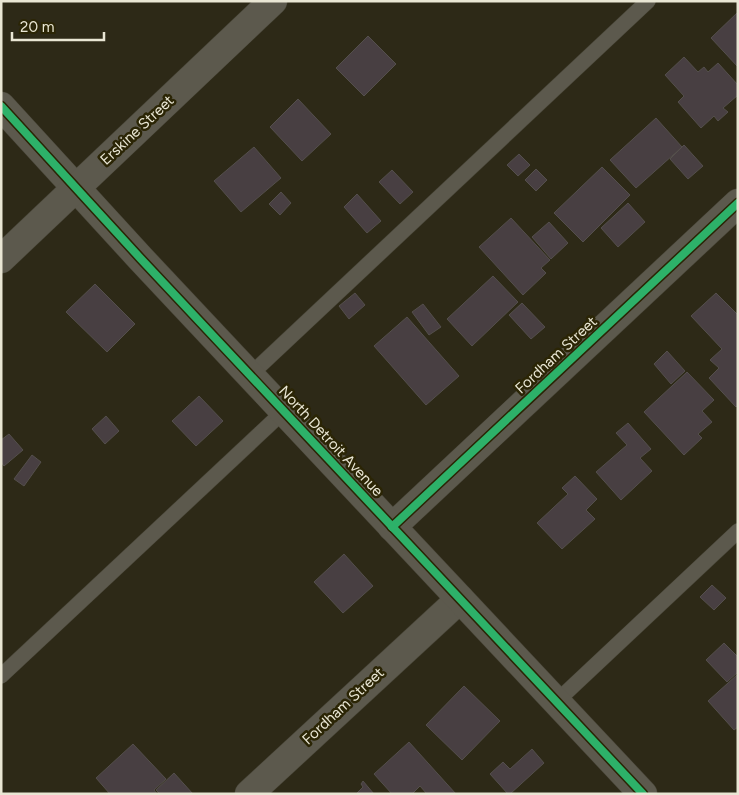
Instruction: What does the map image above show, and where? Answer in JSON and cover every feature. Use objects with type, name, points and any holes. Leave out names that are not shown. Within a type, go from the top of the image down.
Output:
[{"type":"street","name":"Erskine Street","points":[[1,259],[273,1]]},
{"type":"street","name":"North Detroit Avenue","points":[[1,106],[141,259],[556,702],[634,791]]},
{"type":"street","name":"Fordham Street","points":[[392,527],[738,203]]},
{"type":"street","name":"Fordham Street","points":[[249,794],[460,599]]},
{"type":"lane","points":[[250,375],[648,1]]},
{"type":"lane","points":[[1,676],[284,411]]},
{"type":"lane","points":[[556,702],[738,531]]},
{"type":"building","points":[[738,12],[738,67],[711,38]]},
{"type":"building","points":[[368,36],[396,64],[364,96],[336,68]]},
{"type":"building","points":[[684,57],[698,72],[704,67],[708,72],[718,63],[738,85],[738,95],[723,108],[728,112],[718,121],[714,116],[701,128],[678,102],[684,96],[665,75]]},
{"type":"building","points":[[298,99],[331,134],[302,161],[270,127]]},
{"type":"building","points":[[656,118],[682,147],[636,188],[610,160]]},
{"type":"building","points":[[684,145],[703,166],[688,179],[670,159]]},
{"type":"building","points":[[254,147],[281,178],[241,212],[214,181]]},
{"type":"building","points":[[519,154],[530,165],[518,176],[507,165]]},
{"type":"building","points":[[602,167],[630,195],[583,242],[554,213]]},
{"type":"building","points":[[536,169],[547,180],[536,191],[525,180]]},
{"type":"building","points":[[392,170],[413,192],[400,204],[379,182]]},
{"type":"building","points":[[281,192],[291,203],[280,215],[269,204]]},
{"type":"building","points":[[357,194],[381,221],[367,233],[344,207]]},
{"type":"building","points":[[628,203],[645,222],[618,247],[601,228]]},
{"type":"building","points":[[511,218],[550,260],[541,268],[546,273],[523,295],[479,247]]},
{"type":"building","points":[[549,222],[568,243],[551,259],[532,237]]},
{"type":"building","points":[[493,276],[518,302],[472,346],[447,319]]},
{"type":"building","points":[[95,284],[135,324],[107,352],[66,312]]},
{"type":"building","points":[[355,293],[365,305],[349,319],[339,306]]},
{"type":"building","points":[[716,293],[738,315],[738,405],[736,407],[709,378],[719,368],[710,360],[722,349],[691,316]]},
{"type":"building","points":[[522,303],[545,327],[531,339],[509,315]]},
{"type":"building","points":[[423,304],[441,327],[429,335],[412,312]]},
{"type":"building","points":[[407,317],[459,376],[426,405],[374,346]]},
{"type":"building","points":[[667,351],[685,371],[671,384],[654,364]]},
{"type":"building","points":[[687,372],[714,400],[702,411],[712,422],[698,434],[702,438],[684,455],[644,412]]},
{"type":"building","points":[[199,396],[223,421],[196,446],[172,421]]},
{"type":"building","points":[[106,416],[119,431],[105,444],[92,429]]},
{"type":"building","points":[[628,423],[651,449],[640,458],[652,471],[621,500],[596,472],[627,445],[616,433]]},
{"type":"building","points":[[9,434],[23,450],[4,466],[1,462],[1,440]]},
{"type":"building","points":[[32,455],[41,462],[24,486],[14,479]]},
{"type":"building","points":[[575,476],[597,499],[586,510],[595,519],[562,549],[537,523],[568,494],[562,488]]},
{"type":"building","points":[[344,554],[373,586],[343,613],[314,582]]},
{"type":"building","points":[[712,585],[726,598],[714,610],[700,597]]},
{"type":"building","points":[[724,643],[738,657],[738,672],[727,682],[706,660]]},
{"type":"building","points":[[738,674],[738,727],[734,730],[708,701]]},
{"type":"building","points":[[464,686],[500,721],[462,760],[426,725]]},
{"type":"building","points":[[409,742],[456,794],[427,794],[420,786],[412,794],[392,794],[374,774]]},
{"type":"building","points":[[133,744],[166,779],[154,790],[157,794],[110,794],[96,778]]},
{"type":"building","points":[[532,749],[544,763],[508,794],[490,774],[503,762],[510,769]]},
{"type":"building","points":[[174,773],[193,794],[160,794],[156,790]]},
{"type":"building","points":[[363,781],[374,794],[356,794],[363,787],[361,784]]},
{"type":"cycle path","points":[[1,106],[141,259],[643,794]]},
{"type":"cycle path","points":[[392,527],[738,203]]}]
